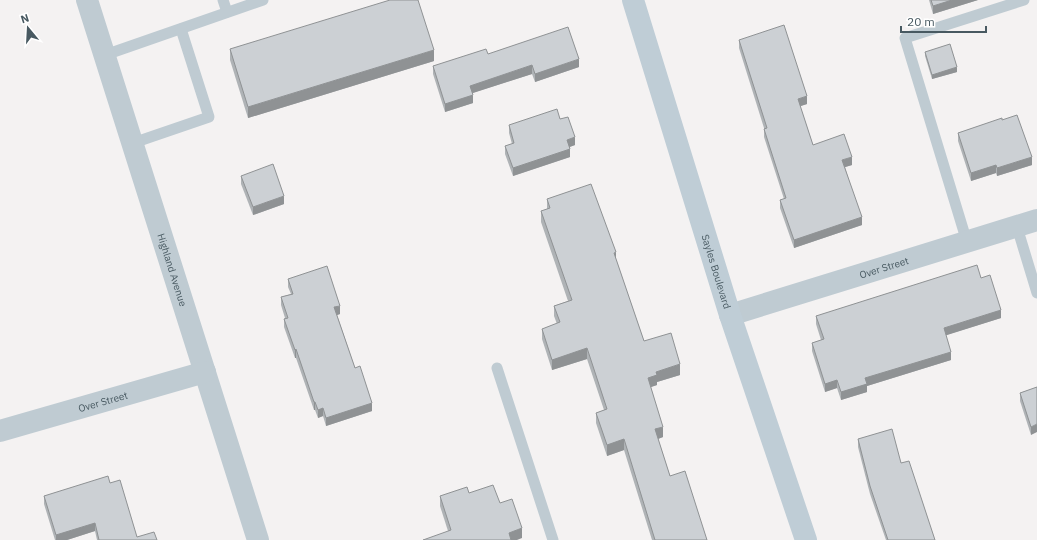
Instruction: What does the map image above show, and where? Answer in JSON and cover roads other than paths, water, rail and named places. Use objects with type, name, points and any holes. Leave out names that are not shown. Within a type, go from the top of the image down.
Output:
[{"type":"main road","name":"Sayles Boulevard","points":[[633,0],[730,315],[806,540]]},
{"type":"street","name":"Highland Avenue","points":[[87,0],[258,540]]},
{"type":"street","name":"Over Street","points":[[730,315],[1037,220]]},
{"type":"street","name":"Over Street","points":[[0,431],[205,372]]},
{"type":"lane","points":[[223,0],[227,12]]},
{"type":"lane","points":[[105,55],[263,0]]},
{"type":"lane","points":[[967,242],[905,38],[1024,0]]},
{"type":"lane","points":[[133,143],[209,117],[181,29]]},
{"type":"lane","points":[[1016,227],[1037,292]]},
{"type":"lane","points":[[497,368],[553,540]]}]
